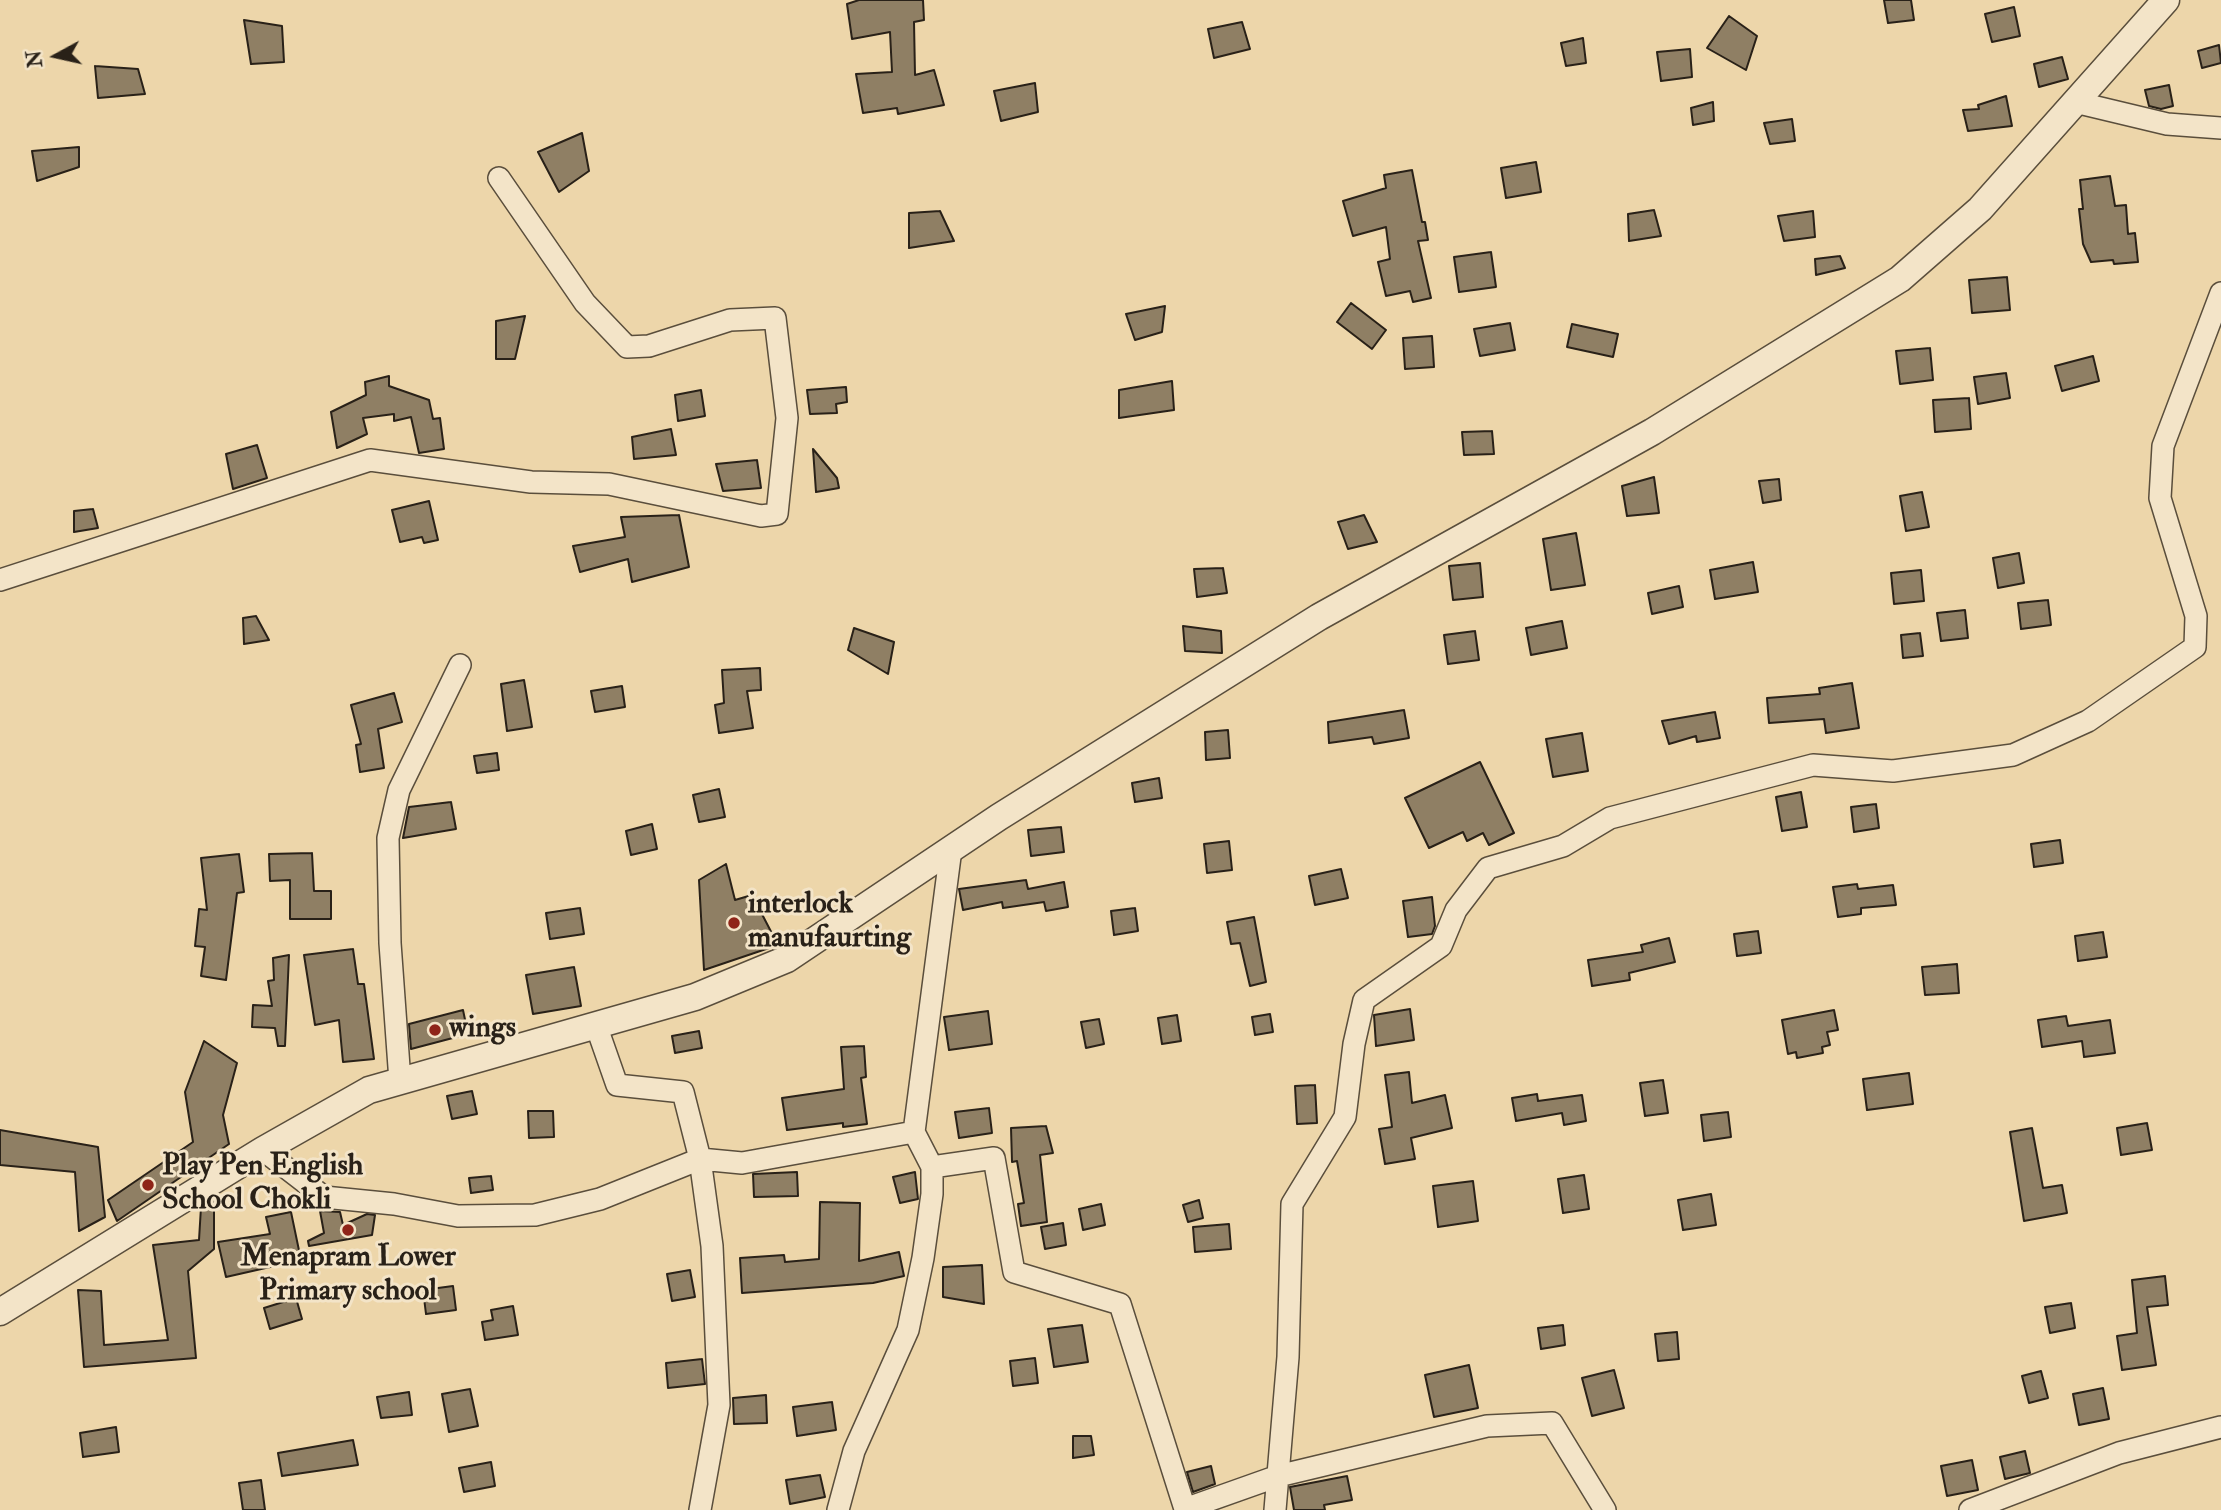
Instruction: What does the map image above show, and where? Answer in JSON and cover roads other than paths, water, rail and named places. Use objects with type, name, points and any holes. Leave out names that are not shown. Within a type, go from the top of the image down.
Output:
[{"type":"street","points":[[0,1312],[262,1150],[369,1090],[695,997],[787,959],[951,849],[1319,618],[1652,432],[1900,279],[1980,209],[2166,0]]},
{"type":"street","points":[[2075,102],[2167,124],[2221,128]]},
{"type":"street","points":[[0,580],[370,460],[531,482],[609,484],[761,516],[777,514],[787,418],[775,318],[730,320],[649,346],[627,347],[585,303],[499,178]]},
{"type":"street","points":[[1275,1510],[1287,1357],[1292,1204],[1345,1117],[1354,1044],[1364,1000],[1440,946],[1456,910],[1488,868],[1563,846],[1610,818],[1813,765],[1894,771],[2013,755],[2088,721],[2195,647],[2196,616],[2160,498],[2163,446],[2221,293]]},
{"type":"street","points":[[400,1081],[390,943],[388,838],[399,790],[460,665]]},
{"type":"street","points":[[838,1510],[854,1451],[908,1330],[923,1258],[932,1194],[932,1167],[914,1132],[951,849]]},
{"type":"street","points":[[596,1025],[617,1085],[683,1092],[700,1159],[712,1246],[719,1405],[700,1510]]},
{"type":"street","points":[[262,1150],[324,1197],[394,1204],[458,1216],[535,1215],[600,1199],[700,1159],[742,1163],[914,1132]]},
{"type":"street","points":[[932,1167],[994,1158],[1014,1272],[1120,1304],[1185,1509],[1278,1476],[1487,1426],[1552,1423],[1605,1510]]},
{"type":"street","points":[[1970,1510],[2119,1453],[2221,1427]]},
{"type":"place","name":"interlock manufaurting","points":[[734,923]]},
{"type":"place","name":"wings","points":[[435,1030]]},
{"type":"place","name":"Play Pen English School Chokli","points":[[148,1185]]},
{"type":"place","name":"Menapram Lower Primary school","points":[[348,1230]]}]
